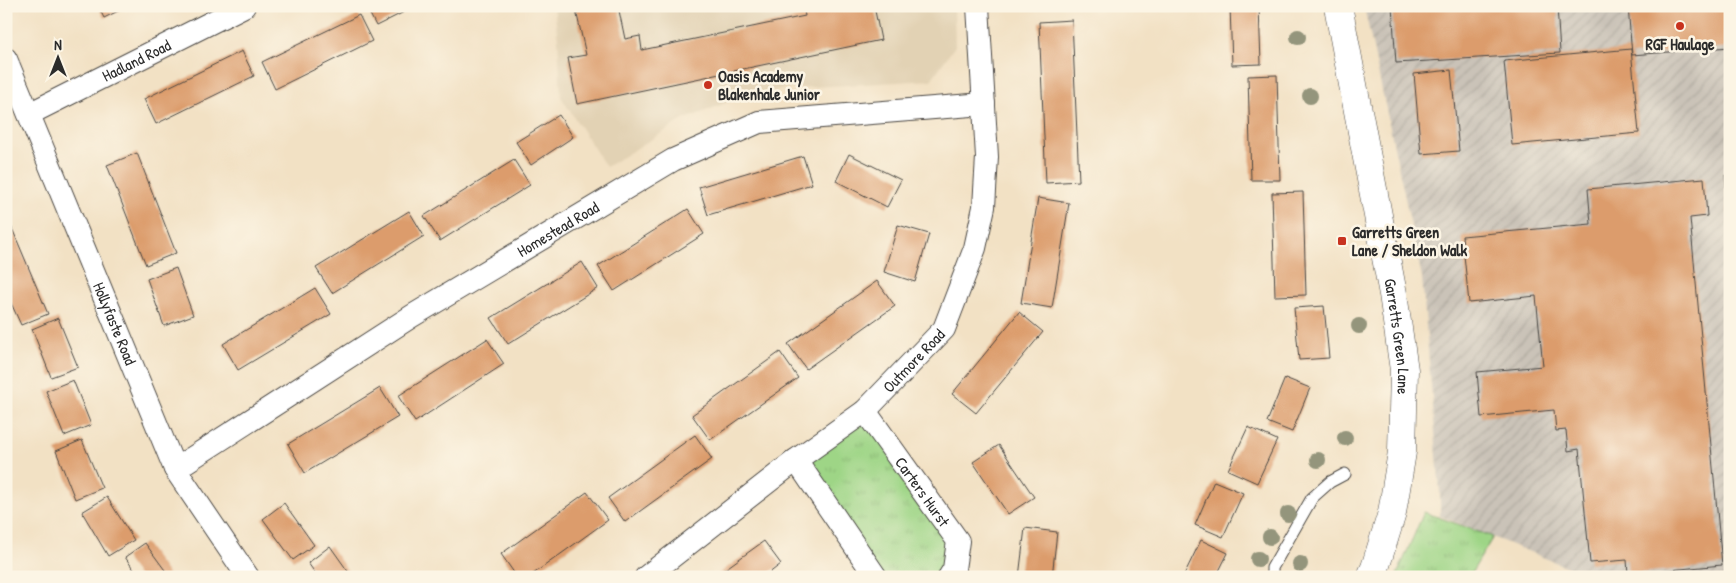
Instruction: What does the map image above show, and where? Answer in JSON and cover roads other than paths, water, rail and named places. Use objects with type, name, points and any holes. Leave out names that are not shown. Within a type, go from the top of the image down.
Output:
[{"type":"street","name":"Hadland Road","points":[[29,114],[244,6]]},
{"type":"street","name":"Outmore Road","points":[[646,577],[796,460],[864,411],[944,329],[975,248],[984,207],[986,157],[978,6]]},
{"type":"street","name":"Garretts Green Lane","points":[[1338,6],[1393,294],[1404,370],[1402,452],[1392,513],[1376,568],[1371,577]]},
{"type":"street","name":"Hollyfaste Road","points":[[6,59],[175,469],[248,577]]},
{"type":"street","name":"Homestead Road","points":[[175,469],[412,316],[673,160],[759,122],[984,104]]},
{"type":"street","name":"Carters Hurst","points":[[864,411],[958,541],[954,568],[949,577]]},
{"type":"street","points":[[796,460],[876,577]]},
{"type":"lane","points":[[1272,577],[1272,568],[1312,498],[1330,482],[1345,474]]},
{"type":"place","name":"RGF Haulage","points":[[1680,26]]},
{"type":"place","name":"Oasis Academy Blakenhale Junior","points":[[708,85]]},
{"type":"place","name":"Garretts Green Lane / Sheldon Walk","points":[[1342,241]]}]
